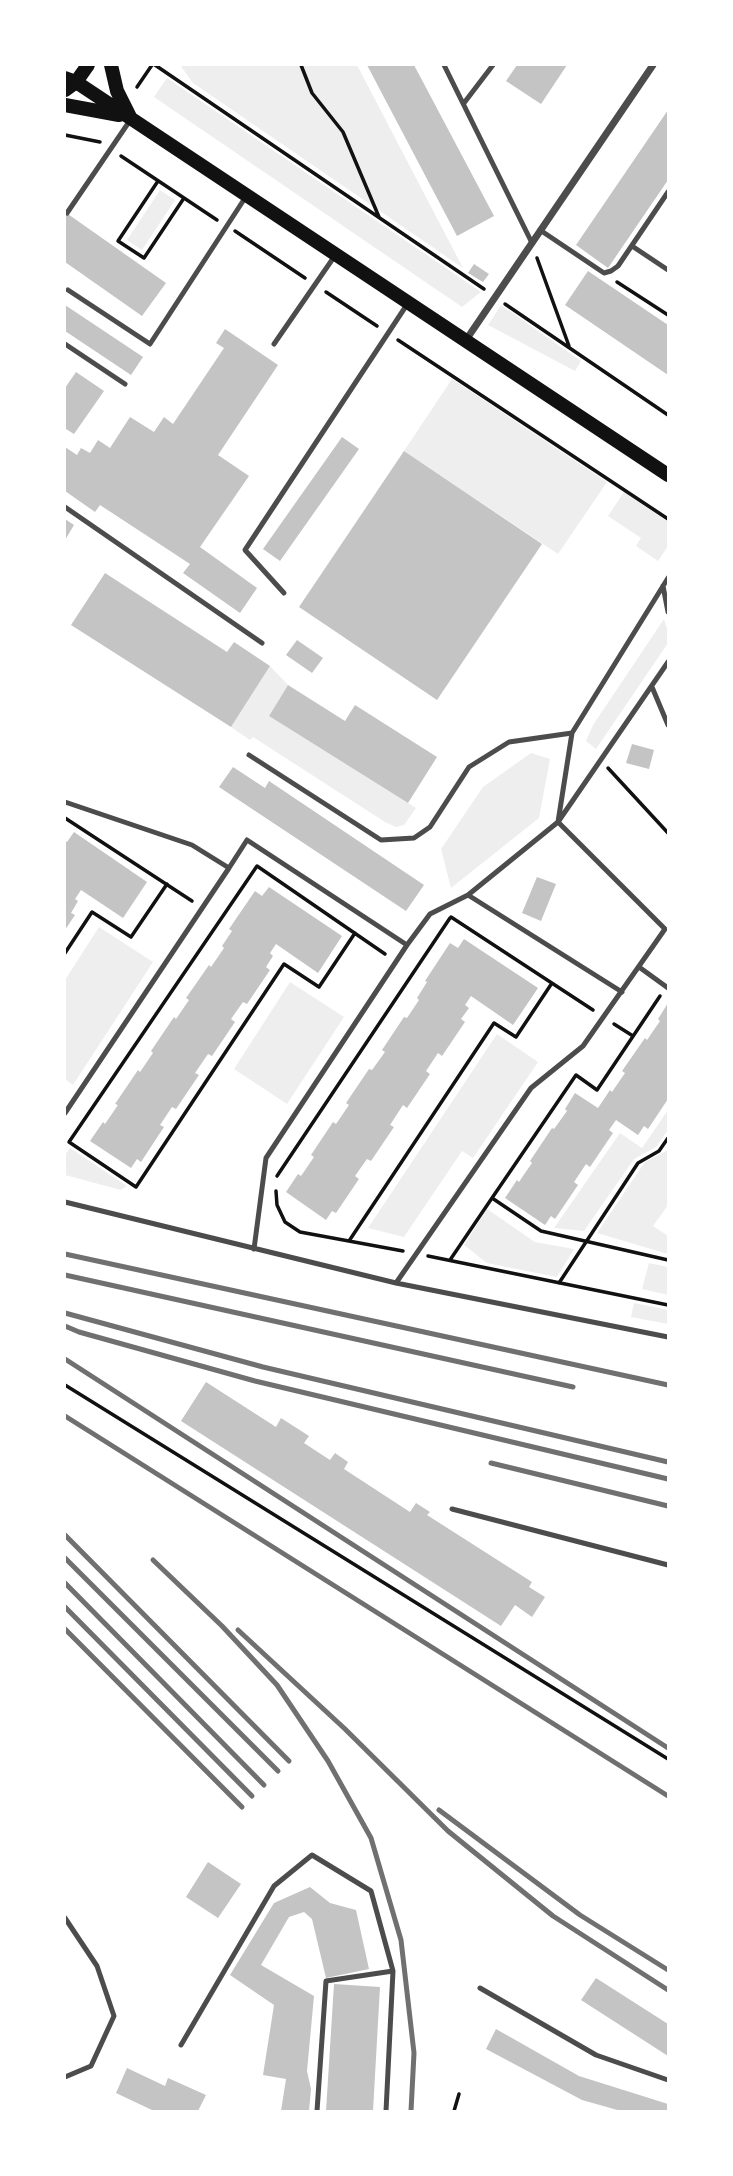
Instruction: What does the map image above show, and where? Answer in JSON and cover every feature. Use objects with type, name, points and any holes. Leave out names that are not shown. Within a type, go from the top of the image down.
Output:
[{"type":"main road","points":[[88,65],[68,83],[131,118],[668,474]]},
{"type":"main road","points":[[111,65],[117,91],[131,118]]},
{"type":"main road","points":[[65,105],[131,118]]},
{"type":"street","points":[[466,340],[653,65]]},
{"type":"lane","points":[[444,65],[532,243]]},
{"type":"lane","points":[[464,103],[493,65]]},
{"type":"lane","points":[[67,213],[131,118]]},
{"type":"lane","points":[[540,230],[604,273],[618,266],[668,192]]},
{"type":"lane","points":[[68,290],[150,344],[247,195]]},
{"type":"lane","points":[[632,246],[668,270]]},
{"type":"lane","points":[[274,344],[336,254]]},
{"type":"lane","points":[[284,593],[245,550],[408,302]]},
{"type":"lane","points":[[65,344],[125,383]]},
{"type":"lane","points":[[65,507],[262,643]]},
{"type":"lane","points":[[558,821],[572,733],[668,578]]},
{"type":"lane","points":[[663,586],[668,612]]},
{"type":"lane","points":[[254,1249],[266,1158],[407,945],[430,914],[467,895],[558,821],[668,662]]},
{"type":"lane","points":[[652,687],[668,725]]},
{"type":"lane","points":[[249,755],[381,840],[414,838],[430,827],[469,767],[509,742],[572,733]]},
{"type":"lane","points":[[65,802],[192,845],[229,868]]},
{"type":"lane","points":[[396,1283],[531,1088],[583,1046],[665,929],[558,821]]},
{"type":"lane","points":[[65,1113],[247,840],[407,945]]},
{"type":"lane","points":[[467,895],[622,992]]},
{"type":"lane","points":[[639,967],[667,987]]},
{"type":"lane","points":[[65,1202],[396,1283],[668,1337]]},
{"type":"lane","points":[[452,1509],[668,1565]]},
{"type":"lane","points":[[181,2045],[274,1886],[312,1855],[371,1891],[393,1971],[386,2111]]},
{"type":"lane","points":[[65,1918],[97,1966],[114,2017],[91,2066],[65,2077]]},
{"type":"lane","points":[[317,2111],[326,1981],[393,1971]]},
{"type":"lane","points":[[480,1988],[596,2055],[668,2080]]},
{"type":"path","points":[[137,87],[154,65],[481,287]]},
{"type":"path","points":[[301,65],[312,93],[343,132],[380,218]]},
{"type":"path","points":[[65,135],[99,141]]},
{"type":"path","points":[[158,181],[118,241],[135,253],[144,258],[184,198]]},
{"type":"path","points":[[532,243],[569,347]]},
{"type":"path","points":[[604,273],[668,315]]},
{"type":"path","points":[[495,297],[668,415]]},
{"type":"path","points":[[65,818],[167,884],[131,937],[92,912],[65,953]]},
{"type":"path","points":[[355,933],[319,987],[284,964],[135,1187],[69,1142],[257,866],[396,961],[413,973]]},
{"type":"path","points":[[454,902],[451,917],[276,1178],[276,1205],[285,1222],[300,1232],[668,1305]]},
{"type":"path","points":[[451,917],[633,1036]]},
{"type":"path","points":[[349,1241],[494,1023],[516,1037],[552,983]]},
{"type":"path","points":[[449,1261],[576,1075],[597,1090],[667,987]]},
{"type":"path","points":[[559,1283],[638,1163],[659,1151],[668,1138]]},
{"type":"path","points":[[492,1198],[541,1231],[668,1261]]},
{"type":"path","points":[[65,1385],[668,1759]]},
{"type":"path","points":[[454,2111],[459,2094]]},
{"type":"shaded area","points":[[180,65],[357,65],[463,268],[193,83]]},
{"type":"shaded area","points":[[167,78],[481,292],[462,307],[154,97]]},
{"type":"shaded area","points":[[160,190],[175,200],[142,250],[127,240]]},
{"type":"shaded area","points":[[501,305],[581,361],[575,371],[488,325]]},
{"type":"shaded area","points":[[452,379],[607,482],[558,554],[404,451]]},
{"type":"shaded area","points":[[624,492],[668,522],[668,546],[658,561],[636,546],[641,538],[608,516]]},
{"type":"shaded area","points":[[664,619],[668,643],[596,749],[586,741],[593,725]]},
{"type":"shaded area","points":[[270,666],[288,685],[269,716],[416,808],[404,825],[396,827],[385,822],[253,737],[250,740],[231,727]]},
{"type":"shaded area","points":[[531,753],[550,759],[539,818],[451,888],[441,849],[483,787]]},
{"type":"shaded area","points":[[99,927],[153,962],[73,1085],[65,1079],[65,980]]},
{"type":"shaded area","points":[[290,982],[344,1017],[287,1104],[234,1069]]},
{"type":"shaded area","points":[[497,1034],[538,1062],[473,1158],[462,1151],[404,1237],[368,1228]]},
{"type":"shaded area","points":[[668,1110],[668,1130],[656,1147],[634,1159],[584,1231],[554,1228],[620,1133],[642,1148]]},
{"type":"shaded area","points":[[70,1148],[127,1186],[121,1190],[65,1175],[65,1155]]},
{"type":"shaded area","points":[[668,1150],[668,1205],[653,1226],[668,1236],[668,1254],[597,1233],[645,1162]]},
{"type":"shaded area","points":[[487,1209],[535,1242],[574,1249],[557,1277],[487,1263],[464,1245]]},
{"type":"shaded area","points":[[649,1263],[668,1267],[668,1295],[642,1289]]},
{"type":"shaded area","points":[[634,1303],[668,1310],[668,1324],[631,1317]]},
{"type":"building","points":[[367,65],[414,65],[494,216],[457,236]]},
{"type":"building","points":[[517,65],[567,65],[541,104],[506,81]]},
{"type":"building","points":[[668,110],[668,180],[608,268],[576,245]]},
{"type":"building","points":[[65,212],[166,283],[142,316],[65,262]]},
{"type":"building","points":[[474,264],[489,274],[483,282],[468,273]]},
{"type":"building","points":[[588,271],[668,325],[668,375],[565,305]]},
{"type":"building","points":[[65,305],[143,357],[131,375],[65,331]]},
{"type":"building","points":[[225,329],[278,365],[218,455],[249,476],[200,547],[257,588],[240,613],[183,573],[190,564],[100,505],[95,512],[65,491],[65,447],[77,455],[81,448],[90,453],[98,440],[110,448],[130,417],[154,432],[164,417],[173,424],[224,348],[216,343]]},
{"type":"building","points":[[76,372],[104,391],[74,434],[66,429],[65,431],[65,388]]},
{"type":"building","points":[[342,437],[359,449],[280,561],[263,549]]},
{"type":"building","points":[[404,451],[542,544],[437,700],[299,607]]},
{"type":"building","points":[[65,519],[74,525],[65,540]]},
{"type":"building","points":[[105,573],[227,652],[234,642],[270,666],[231,727],[71,625]]},
{"type":"building","points":[[297,640],[323,658],[312,673],[286,655]]},
{"type":"building","points":[[288,685],[345,721],[355,705],[437,757],[408,803],[269,716]]},
{"type":"building","points":[[632,744],[654,750],[649,769],[626,763]]},
{"type":"building","points":[[233,767],[265,788],[269,781],[424,885],[406,911],[219,787]]},
{"type":"building","points":[[74,832],[147,882],[123,918],[81,890],[71,913],[75,915],[65,930],[65,840],[67,842]]},
{"type":"building","points":[[537,877],[556,884],[541,921],[522,913]]},
{"type":"building","points":[[269,887],[342,936],[318,973],[276,944],[266,967],[270,970],[247,1004],[243,1002],[231,1019],[235,1022],[212,1056],[208,1054],[195,1073],[199,1075],[176,1109],[172,1107],[160,1125],[164,1127],[141,1162],[137,1159],[131,1168],[90,1141],[118,1105],[115,1104],[153,1053],[151,1051],[174,1017],[176,1019],[189,1000],[186,998],[224,948],[222,946],[232,931],[229,929],[255,891],[262,896]]},
{"type":"building","points":[[464,939],[538,988],[513,1025],[471,996],[465,1005],[469,1008],[461,1019],[465,1022],[442,1056],[438,1053],[426,1071],[430,1074],[407,1108],[403,1105],[390,1125],[394,1127],[371,1161],[367,1159],[355,1176],[359,1179],[336,1213],[332,1211],[326,1220],[286,1192],[314,1157],[311,1155],[333,1122],[336,1124],[349,1105],[346,1103],[369,1069],[372,1070],[385,1052],[382,1050],[419,1000],[417,998],[427,982],[425,981],[450,943],[458,948]]},
{"type":"building","points":[[668,1003],[668,1099],[648,1129],[644,1126],[638,1135],[616,1120],[609,1130],[613,1133],[590,1167],[586,1164],[574,1182],[578,1185],[555,1219],[551,1216],[545,1225],[505,1198],[532,1163],[530,1161],[552,1128],[554,1129],[567,1111],[565,1109],[575,1093],[598,1108],[610,1090],[612,1092],[625,1073],[622,1071],[660,1021],[658,1019]]},
{"type":"building","points":[[206,1382],[276,1427],[281,1418],[309,1436],[304,1443],[330,1460],[335,1453],[348,1462],[344,1469],[410,1512],[416,1503],[430,1512],[427,1515],[532,1582],[529,1587],[545,1597],[532,1617],[515,1605],[501,1626],[181,1421]]},
{"type":"building","points":[[208,1862],[241,1884],[218,1918],[186,1897]]},
{"type":"building","points":[[310,1887],[330,1903],[356,1910],[369,1969],[326,1978],[312,1919],[304,1912],[289,1917],[261,1965],[314,1996],[307,2071],[311,2089],[309,2111],[281,2111],[286,2079],[263,2075],[274,2005],[230,1975],[274,1903]]},
{"type":"building","points":[[596,1978],[668,2024],[668,2056],[581,2000]]},
{"type":"building","points":[[334,1984],[380,1987],[373,2111],[326,2111]]},
{"type":"building","points":[[496,2029],[579,2076],[668,2104],[668,2111],[621,2111],[582,2100],[486,2049]]},
{"type":"building","points":[[127,2068],[165,2086],[168,2078],[206,2095],[198,2111],[154,2111],[116,2093]]},
{"type":"railway","points":[[65,1254],[668,1385]]},
{"type":"railway","points":[[65,1275],[573,1387]]},
{"type":"railway","points":[[65,1313],[263,1367],[668,1462]]},
{"type":"railway","points":[[65,1326],[255,1381],[668,1479]]},
{"type":"railway","points":[[65,1359],[668,1748]]},
{"type":"railway","points":[[65,1416],[668,1796]]},
{"type":"railway","points":[[491,1463],[668,1506]]},
{"type":"railway","points":[[65,1535],[289,1761]]},
{"type":"railway","points":[[65,1558],[278,1771]]},
{"type":"railway","points":[[153,1560],[222,1626],[277,1685],[328,1761],[371,1838],[401,1940],[414,2053],[411,2111]]},
{"type":"railway","points":[[65,1583],[264,1785]]},
{"type":"railway","points":[[65,1607],[252,1796]]},
{"type":"railway","points":[[65,1629],[242,1807]]},
{"type":"railway","points":[[238,1630],[345,1729],[448,1831],[553,1916],[668,1990]]},
{"type":"railway","points":[[439,1810],[580,1915],[668,1970]]}]
